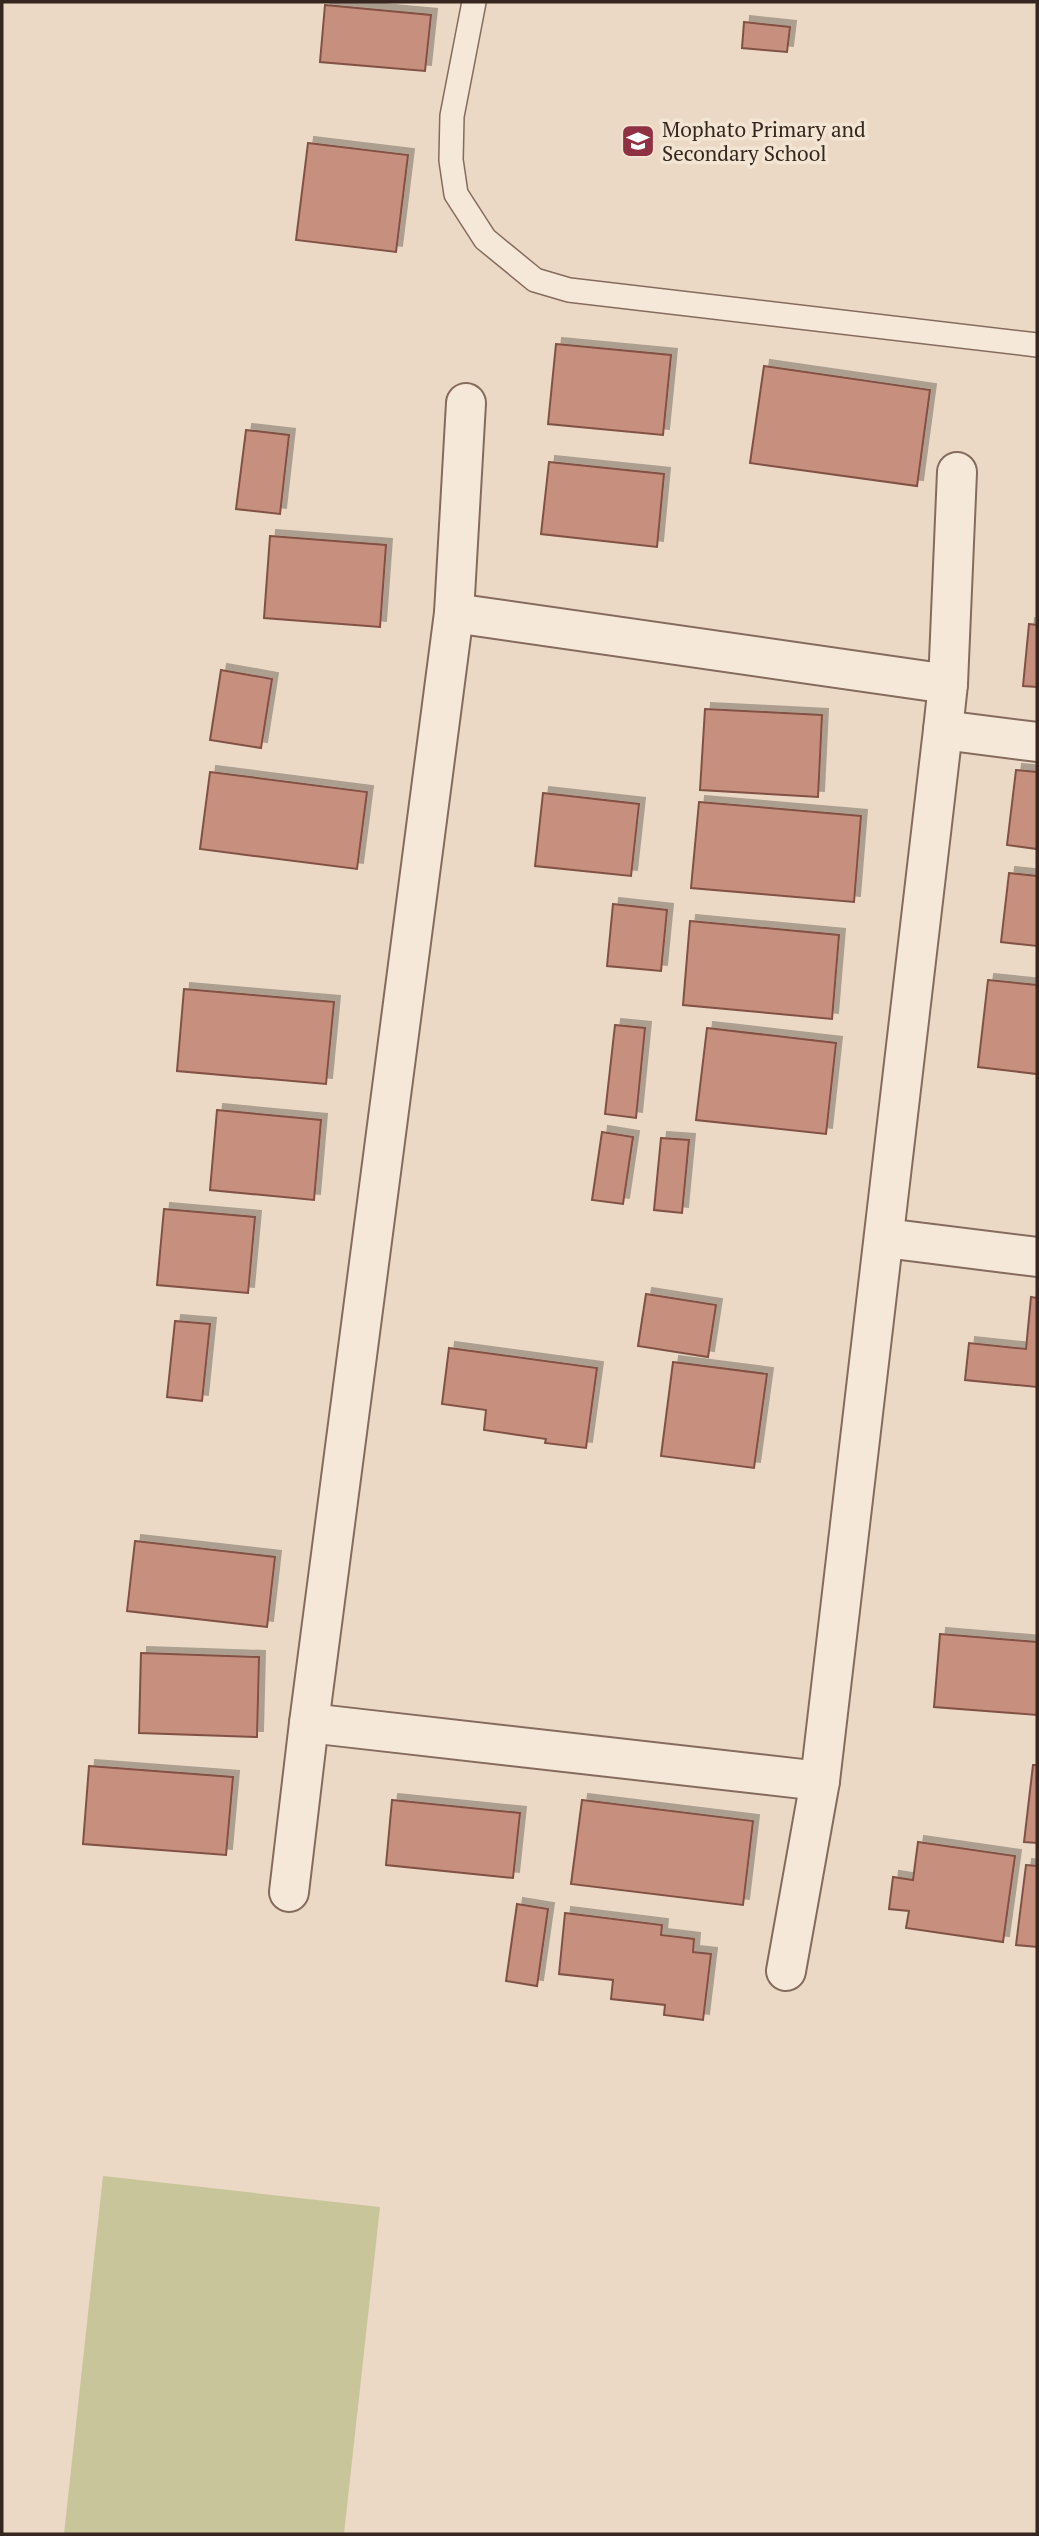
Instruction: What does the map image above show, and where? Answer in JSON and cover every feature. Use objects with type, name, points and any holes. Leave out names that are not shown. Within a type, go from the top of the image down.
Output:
[{"type":"street","points":[[289,1892],[454,613],[466,403]]},
{"type":"street","points":[[786,1971],[820,1781],[943,730],[948,684],[957,472]]},
{"type":"street","points":[[454,613],[948,684]]},
{"type":"street","points":[[943,730],[1037,742]]},
{"type":"street","points":[[885,1238],[1037,1258]]},
{"type":"street","points":[[309,1723],[820,1781]]},
{"type":"lane","points":[[474,2],[452,116],[451,160],[456,194],[485,239],[535,280],[569,290],[1037,345]]},
{"type":"shaded area","points":[[103,2176],[380,2207],[344,2534],[64,2534]]},
{"type":"building","points":[[325,5],[431,15],[425,71],[320,62]]},
{"type":"building","points":[[744,22],[790,27],[787,52],[742,48]]},
{"type":"building","points":[[308,143],[408,155],[396,252],[296,240]]},
{"type":"building","points":[[556,344],[671,355],[663,435],[548,424]]},
{"type":"building","points":[[764,366],[930,390],[917,486],[750,463]]},
{"type":"building","points":[[246,430],[289,435],[280,514],[236,509]]},
{"type":"building","points":[[549,462],[664,474],[657,547],[541,534]]},
{"type":"building","points":[[270,536],[386,545],[380,627],[264,618]]},
{"type":"building","points":[[1029,624],[1037,625],[1037,687],[1023,686]]},
{"type":"building","points":[[221,670],[272,679],[261,748],[210,740]]},
{"type":"building","points":[[705,709],[822,715],[818,797],[700,790]]},
{"type":"building","points":[[1016,770],[1037,772],[1037,849],[1007,845]]},
{"type":"building","points":[[210,772],[367,792],[357,869],[200,849]]},
{"type":"building","points":[[543,793],[639,804],[631,876],[535,866]]},
{"type":"building","points":[[699,802],[861,816],[854,902],[691,888]]},
{"type":"building","points":[[1009,873],[1037,876],[1037,946],[1001,942]]},
{"type":"building","points":[[613,904],[667,910],[661,971],[607,966]]},
{"type":"building","points":[[690,921],[839,935],[832,1019],[683,1005]]},
{"type":"building","points":[[988,980],[1037,985],[1037,1074],[978,1067]]},
{"type":"building","points":[[184,989],[334,1002],[326,1084],[177,1071]]},
{"type":"building","points":[[615,1025],[645,1028],[636,1118],[605,1114]]},
{"type":"building","points":[[707,1028],[836,1043],[826,1134],[696,1120]]},
{"type":"building","points":[[217,1110],[321,1120],[314,1200],[210,1190]]},
{"type":"building","points":[[602,1132],[633,1137],[623,1204],[592,1200]]},
{"type":"building","points":[[661,1138],[689,1140],[682,1213],[654,1210]]},
{"type":"building","points":[[164,1209],[255,1217],[248,1293],[157,1285]]},
{"type":"building","points":[[646,1294],[716,1305],[708,1357],[638,1346]]},
{"type":"building","points":[[1031,1297],[1037,1298],[1037,1387],[965,1380],[969,1343],[1026,1349]]},
{"type":"building","points":[[175,1321],[210,1324],[202,1401],[167,1397]]},
{"type":"building","points":[[449,1348],[597,1368],[586,1448],[545,1443],[546,1439],[484,1430],[486,1410],[442,1404]]},
{"type":"building","points":[[673,1362],[767,1374],[754,1468],[661,1456]]},
{"type":"building","points":[[135,1541],[275,1557],[267,1627],[127,1611]]},
{"type":"building","points":[[940,1634],[1037,1642],[1037,1715],[934,1707]]},
{"type":"building","points":[[141,1653],[259,1657],[257,1737],[139,1733]]},
{"type":"building","points":[[1033,1765],[1037,1765],[1037,1843],[1024,1842]]},
{"type":"building","points":[[89,1766],[233,1777],[226,1855],[83,1844]]},
{"type":"building","points":[[392,1800],[520,1813],[513,1878],[386,1865]]},
{"type":"building","points":[[582,1800],[753,1821],[743,1905],[571,1884]]},
{"type":"building","points":[[918,1842],[1015,1856],[1003,1942],[906,1928],[909,1911],[889,1909],[893,1877],[913,1880]]},
{"type":"building","points":[[1026,1865],[1037,1866],[1037,1947],[1016,1945]]},
{"type":"building","points":[[517,1904],[548,1909],[537,1986],[506,1981]]},
{"type":"building","points":[[565,1913],[662,1925],[661,1935],[694,1939],[693,1952],[711,1954],[703,2020],[664,2015],[665,2005],[611,1999],[613,1980],[559,1974]]},
{"type":"place","name":"Mophato Primary and Secondary School","points":[[638,141]]}]
